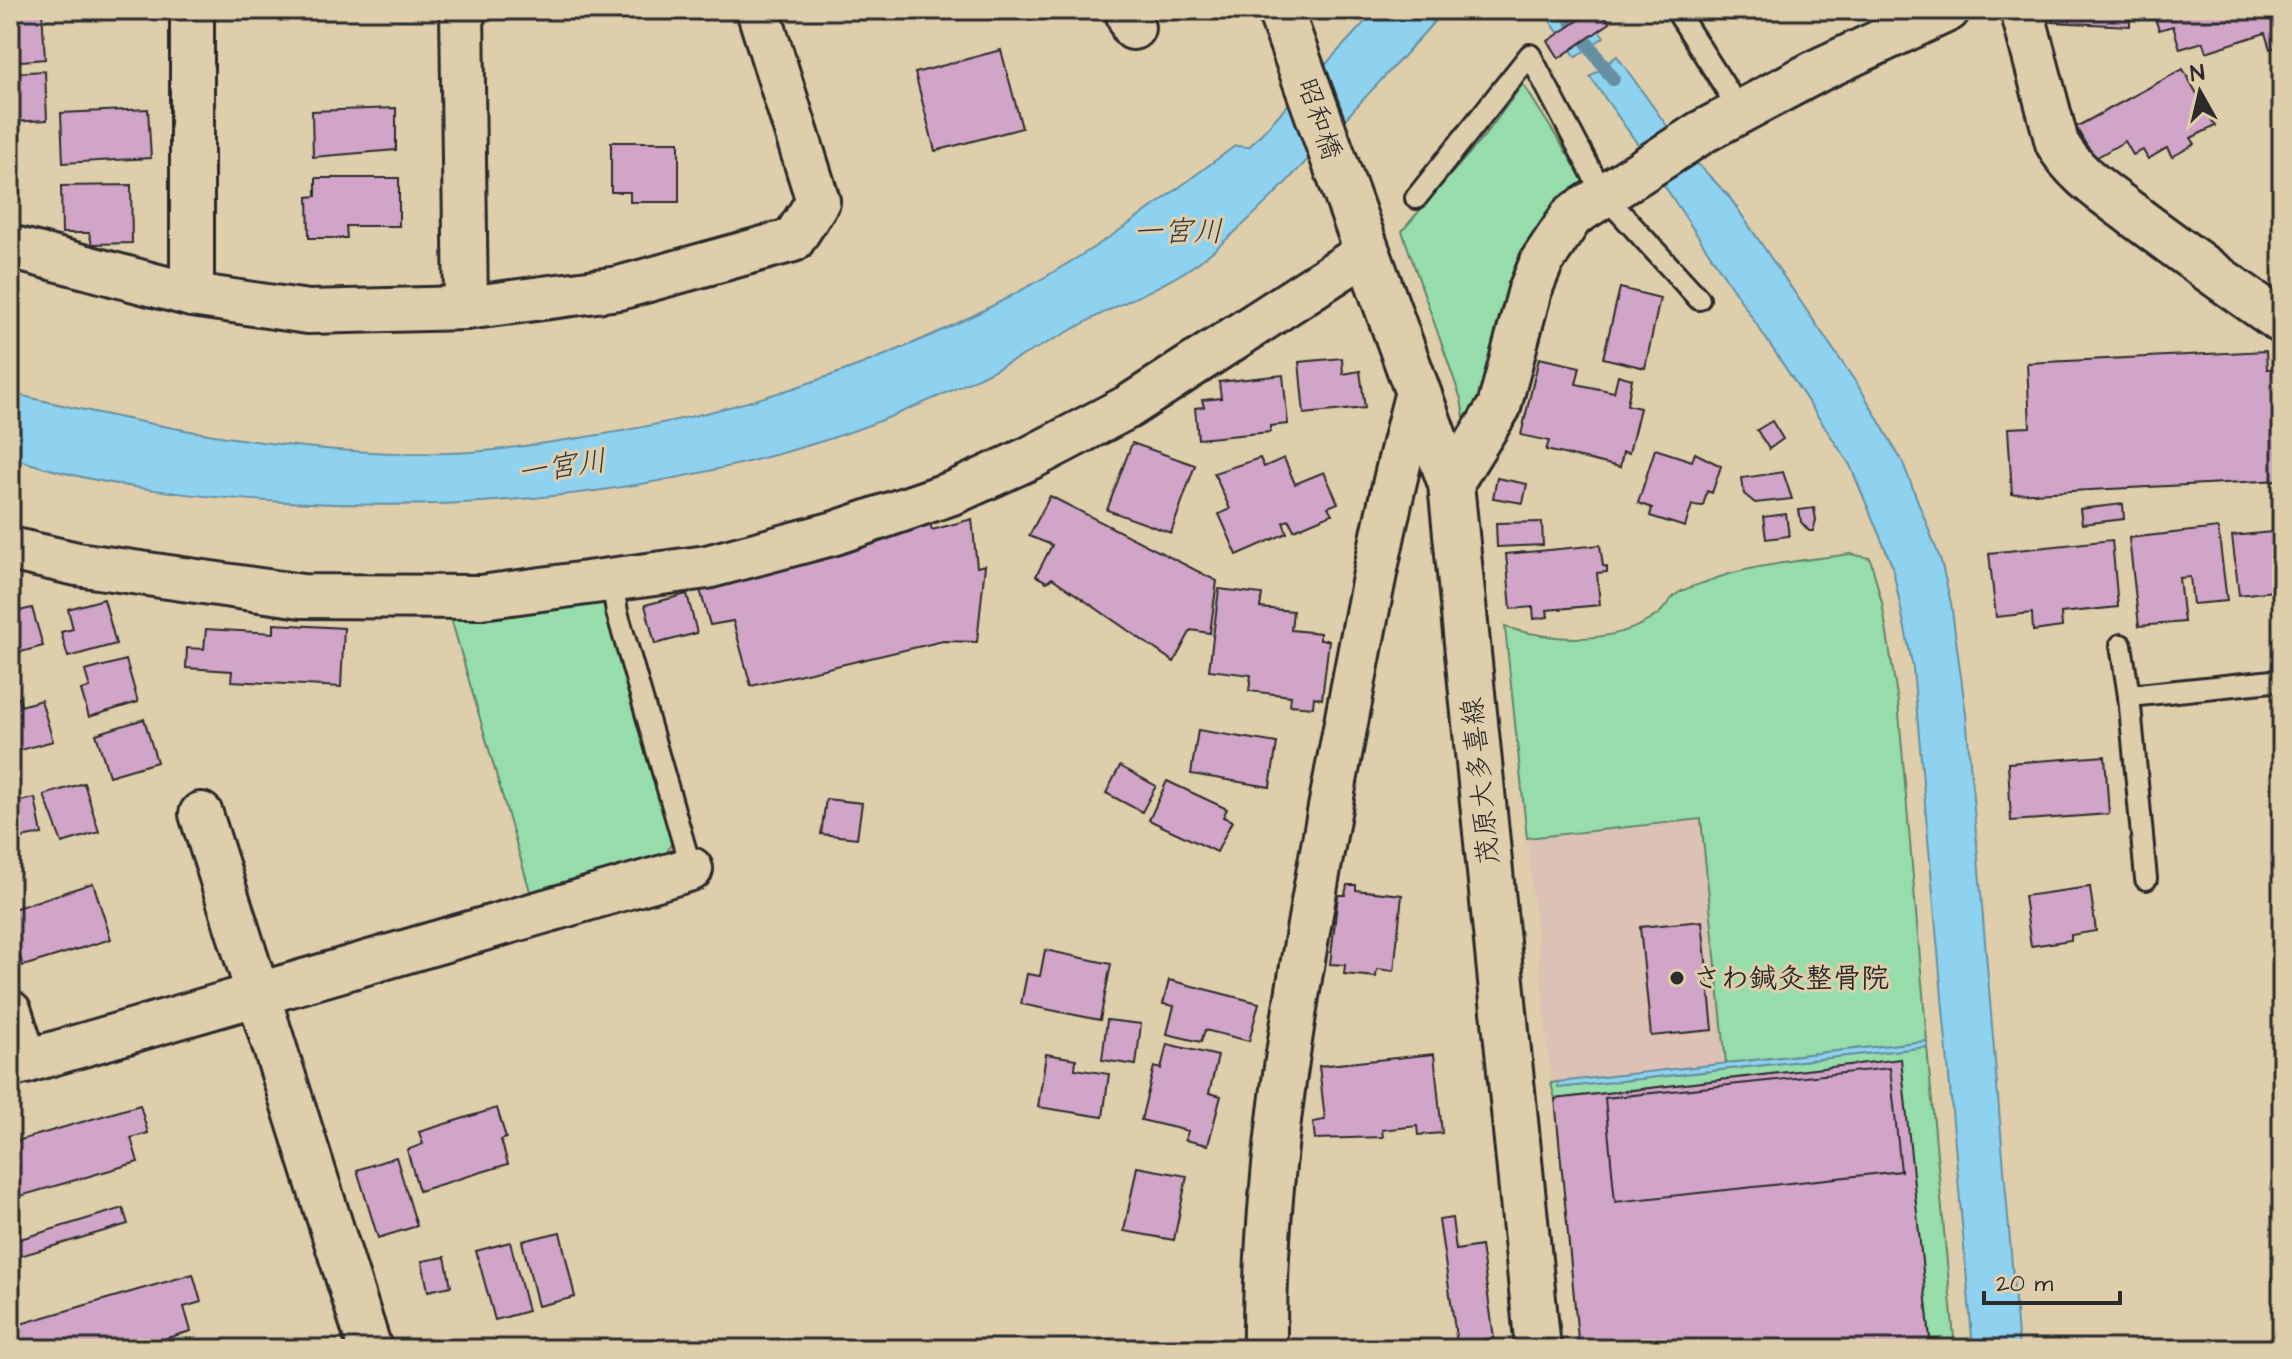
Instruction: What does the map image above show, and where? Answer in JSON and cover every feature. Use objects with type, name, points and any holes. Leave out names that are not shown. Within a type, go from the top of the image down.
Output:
[{"type":"main road","name":"昭和橋","points":[[1280,10],[1362,240]]},
{"type":"main road","name":"茂原大多喜線","points":[[1362,240],[1451,484],[1538,1349]]},
{"type":"street","points":[[192,10],[192,295]]},
{"type":"street","points":[[462,10],[466,308]]},
{"type":"street","points":[[10,247],[192,295],[308,312],[466,308],[619,288],[793,240],[818,201],[758,10]]},
{"type":"street","points":[[1451,484],[1499,407],[1530,290],[1542,261],[1572,216],[1702,132],[1948,10]]},
{"type":"street","points":[[2022,10],[2057,143],[2065,158],[2079,174],[2282,322]]},
{"type":"street","points":[[10,549],[77,564],[302,596],[481,597],[707,567],[835,533],[955,492],[1128,407],[1362,240]]},
{"type":"street","points":[[1265,1349],[1264,1283],[1291,1019],[1385,512],[1417,392]]},
{"type":"street","points":[[201,814],[370,1349]]},
{"type":"street","points":[[10,1012],[18,1064],[691,869]]},
{"type":"lane","points":[[1676,10],[1741,112]]},
{"type":"lane","points":[[1416,198],[1530,55],[1699,299]]},
{"type":"lane","points":[[612,580],[617,612],[691,869]]},
{"type":"lane","points":[[2121,645],[2129,696],[2146,879]]},
{"type":"lane","points":[[2129,696],[2282,680]]},
{"type":"shaded area","points":[[1701,819],[1726,1063],[1551,1083],[1527,838]]},
{"type":"green space","points":[[1523,84],[1589,188],[1487,410],[1466,429],[1461,399],[1402,231],[1485,135]]},
{"type":"green space","points":[[1850,554],[1870,558],[1882,603],[1898,702],[1927,1041],[1726,1063],[1701,819],[1527,838],[1505,627],[1562,638],[1622,632],[1657,615],[1678,593],[1723,576],[1777,564]]},
{"type":"green space","points":[[600,591],[674,837],[663,862],[532,898],[448,608]]},
{"type":"green space","points":[[1927,1047],[1955,1349],[1931,1349],[1900,1059],[1555,1099],[1551,1083],[1558,1082],[1559,1088]]},
{"type":"water","name":"一宮川","points":[[1376,10],[1444,10],[1276,193],[1199,262],[1158,287],[957,388],[891,417],[823,441],[757,460],[624,487],[557,496],[422,504],[286,502],[216,497],[111,483],[10,457],[10,393],[173,428],[283,445],[394,453],[450,453],[512,448],[640,428],[706,413],[836,374],[961,321],[1021,290],[1100,243],[1235,146],[1249,147]]},
{"type":"water","points":[[1542,10],[1584,10],[1604,37],[1576,57]]},
{"type":"water","points":[[1617,56],[1674,136],[1644,153],[1590,77]]},
{"type":"water","points":[[1688,154],[1728,195],[1863,393],[1903,463],[1941,561],[1951,603],[1966,714],[2019,1349],[1973,1349],[1913,668],[1892,565],[1850,465],[1656,173]]},
{"type":"water","points":[[1927,1041],[1927,1047],[1558,1088],[1558,1082]]},
{"type":"building","points":[[10,10],[42,10],[45,59],[10,62]]},
{"type":"building","points":[[1594,10],[1601,10],[1610,23],[1559,58],[1548,41]]},
{"type":"building","points":[[2045,10],[2130,10],[2130,26],[2052,22],[2052,11]]},
{"type":"building","points":[[2152,10],[2282,10],[2282,46],[2270,49],[2265,33],[2206,52],[2203,42],[2180,49],[2173,26],[2159,30]]},
{"type":"building","points":[[1001,50],[1022,128],[935,151],[915,73]]},
{"type":"building","points":[[2183,69],[2215,126],[2191,138],[2195,144],[2172,157],[2167,148],[2148,159],[2143,150],[2133,155],[2125,141],[2094,159],[2076,127]]},
{"type":"building","points":[[45,71],[47,120],[10,122],[10,73]]},
{"type":"building","points":[[396,108],[396,150],[313,157],[312,111]]},
{"type":"building","points":[[148,109],[151,158],[63,163],[61,113]]},
{"type":"building","points":[[611,142],[679,142],[679,202],[630,202],[630,192],[611,192]]},
{"type":"building","points":[[316,178],[399,178],[399,226],[346,226],[347,238],[309,238],[308,197],[316,196]]},
{"type":"building","points":[[131,185],[132,243],[92,244],[89,233],[62,233],[61,186]]},
{"type":"building","points":[[1620,288],[1660,298],[1645,368],[1603,358]]},
{"type":"building","points":[[2266,351],[2267,369],[2282,369],[2282,480],[2012,494],[2008,428],[2030,427],[2027,363]]},
{"type":"building","points":[[1342,358],[1343,374],[1360,371],[1365,408],[1304,414],[1299,362]]},
{"type":"building","points":[[1539,358],[1580,367],[1576,384],[1614,392],[1618,375],[1632,379],[1627,405],[1640,408],[1629,453],[1623,452],[1620,467],[1546,450],[1549,441],[1521,435]]},
{"type":"building","points":[[1283,375],[1288,424],[1270,426],[1270,432],[1198,439],[1195,408],[1204,407],[1202,400],[1221,398],[1219,382]]},
{"type":"building","points":[[1772,421],[1783,439],[1769,449],[1757,430]]},
{"type":"building","points":[[1132,443],[1195,465],[1171,533],[1107,510]]},
{"type":"building","points":[[1655,449],[1692,461],[1695,453],[1721,466],[1712,493],[1707,491],[1703,506],[1692,505],[1685,527],[1650,516],[1652,508],[1638,503]]},
{"type":"building","points":[[1260,458],[1264,467],[1284,458],[1295,484],[1324,472],[1338,503],[1328,507],[1332,514],[1294,530],[1289,520],[1283,522],[1287,533],[1237,555],[1219,514],[1230,509],[1214,473]]},
{"type":"building","points":[[1783,472],[1792,499],[1755,503],[1744,494],[1742,478]]},
{"type":"building","points":[[1497,478],[1527,484],[1523,503],[1493,498]]},
{"type":"building","points":[[1050,496],[1217,581],[1210,633],[1191,630],[1174,662],[1052,578],[1047,582],[1036,576],[1052,545],[1029,536]]},
{"type":"building","points":[[2123,504],[2124,519],[2082,524],[2080,509]]},
{"type":"building","points":[[1814,508],[1816,520],[1813,531],[1809,531],[1801,522],[1799,510]]},
{"type":"building","points":[[1786,514],[1789,536],[1766,539],[1763,517]]},
{"type":"building","points":[[972,519],[977,567],[985,565],[977,642],[943,641],[751,686],[733,621],[710,625],[699,586],[930,523],[932,530]]},
{"type":"building","points":[[1542,522],[1543,545],[1497,547],[1496,523]]},
{"type":"building","points":[[2218,528],[2227,601],[2193,604],[2190,577],[2179,578],[2184,622],[2139,626],[2129,538]]},
{"type":"building","points":[[2282,531],[2282,590],[2239,595],[2232,536]]},
{"type":"building","points":[[2112,540],[2118,607],[2061,613],[2062,627],[2033,631],[2032,613],[1996,617],[1989,553]]},
{"type":"building","points":[[1600,545],[1607,572],[1597,573],[1600,605],[1547,610],[1548,617],[1534,619],[1533,607],[1511,609],[1506,554]]},
{"type":"building","points":[[1219,589],[1262,594],[1260,608],[1293,611],[1291,630],[1320,633],[1320,640],[1329,640],[1322,699],[1314,697],[1313,707],[1290,705],[1291,696],[1249,691],[1251,675],[1209,670]]},
{"type":"building","points":[[10,593],[15,612],[32,608],[43,646],[10,655]]},
{"type":"building","points":[[687,594],[697,633],[655,644],[645,605]]},
{"type":"building","points":[[104,599],[116,644],[68,657],[61,632],[73,629],[68,609]]},
{"type":"building","points":[[274,624],[344,628],[341,687],[231,681],[232,671],[186,668],[187,648],[204,649],[206,629],[274,633]]},
{"type":"building","points":[[126,660],[138,702],[89,717],[81,690],[90,688],[85,671]]},
{"type":"building","points":[[19,698],[21,706],[41,700],[53,741],[10,753],[10,701]]},
{"type":"building","points":[[144,719],[157,762],[109,776],[96,734]]},
{"type":"building","points":[[1198,730],[1277,743],[1270,787],[1191,774]]},
{"type":"building","points":[[2105,756],[2109,814],[2011,821],[2008,763]]},
{"type":"building","points":[[1120,766],[1156,786],[1142,812],[1106,793]]},
{"type":"building","points":[[1167,781],[1227,809],[1223,817],[1232,821],[1217,852],[1149,820]]},
{"type":"building","points":[[84,783],[99,832],[62,843],[44,795]]},
{"type":"building","points":[[35,798],[42,834],[16,839],[19,853],[10,855],[10,803]]},
{"type":"building","points":[[826,799],[862,803],[857,838],[821,834]]},
{"type":"building","points":[[93,883],[111,939],[23,966],[10,924],[10,910]]},
{"type":"building","points":[[1347,885],[1356,885],[1356,890],[1402,895],[1394,971],[1377,969],[1376,977],[1344,974],[1345,965],[1330,964],[1338,895],[1345,895]]},
{"type":"building","points":[[2090,887],[2096,931],[2071,935],[2071,940],[2031,946],[2024,896]]},
{"type":"building","points":[[1702,921],[1713,1030],[1651,1036],[1640,927]]},
{"type":"building","points":[[1045,950],[1111,964],[1100,1020],[1021,1004],[1027,974],[1040,976]]},
{"type":"building","points":[[1169,980],[1259,1003],[1249,1041],[1205,1030],[1201,1042],[1167,1034],[1174,1006],[1163,1004]]},
{"type":"building","points":[[1107,1020],[1141,1024],[1136,1065],[1102,1060]]},
{"type":"building","points":[[1167,1044],[1218,1056],[1209,1093],[1221,1096],[1208,1145],[1185,1140],[1188,1131],[1141,1120],[1154,1067],[1161,1069]]},
{"type":"building","points":[[1046,1054],[1076,1059],[1075,1069],[1109,1074],[1103,1117],[1038,1107]]},
{"type":"building","points":[[1434,1054],[1442,1133],[1418,1135],[1417,1126],[1382,1130],[1383,1137],[1315,1139],[1313,1122],[1325,1120],[1319,1066]]},
{"type":"building","points":[[1901,1059],[1931,1349],[1579,1349],[1555,1099]]},
{"type":"building","points":[[1890,1068],[1901,1171],[1615,1202],[1605,1098]]},
{"type":"building","points":[[140,1105],[148,1133],[131,1138],[138,1162],[10,1199],[10,1143]]},
{"type":"building","points":[[497,1108],[506,1138],[501,1140],[508,1164],[419,1191],[407,1150],[423,1144],[419,1132]]},
{"type":"building","points":[[396,1157],[417,1226],[378,1238],[357,1170]]},
{"type":"building","points":[[1137,1167],[1187,1176],[1174,1240],[1124,1231]]},
{"type":"building","points":[[123,1208],[128,1224],[10,1259],[10,1242]]},
{"type":"building","points":[[1452,1218],[1456,1250],[1481,1246],[1494,1338],[1457,1343],[1439,1220]]},
{"type":"building","points":[[560,1232],[575,1297],[538,1306],[522,1241]]},
{"type":"building","points":[[510,1242],[528,1311],[495,1320],[476,1251]]},
{"type":"building","points":[[445,1257],[451,1286],[428,1291],[422,1261]]},
{"type":"building","points":[[193,1274],[201,1302],[184,1307],[191,1331],[129,1349],[10,1349],[10,1327]]},
{"type":"waterway","points":[[1564,10],[1613,79]]},
{"type":"place","name":"さわ鍼灸整骨院","points":[[1677,978]]}]
